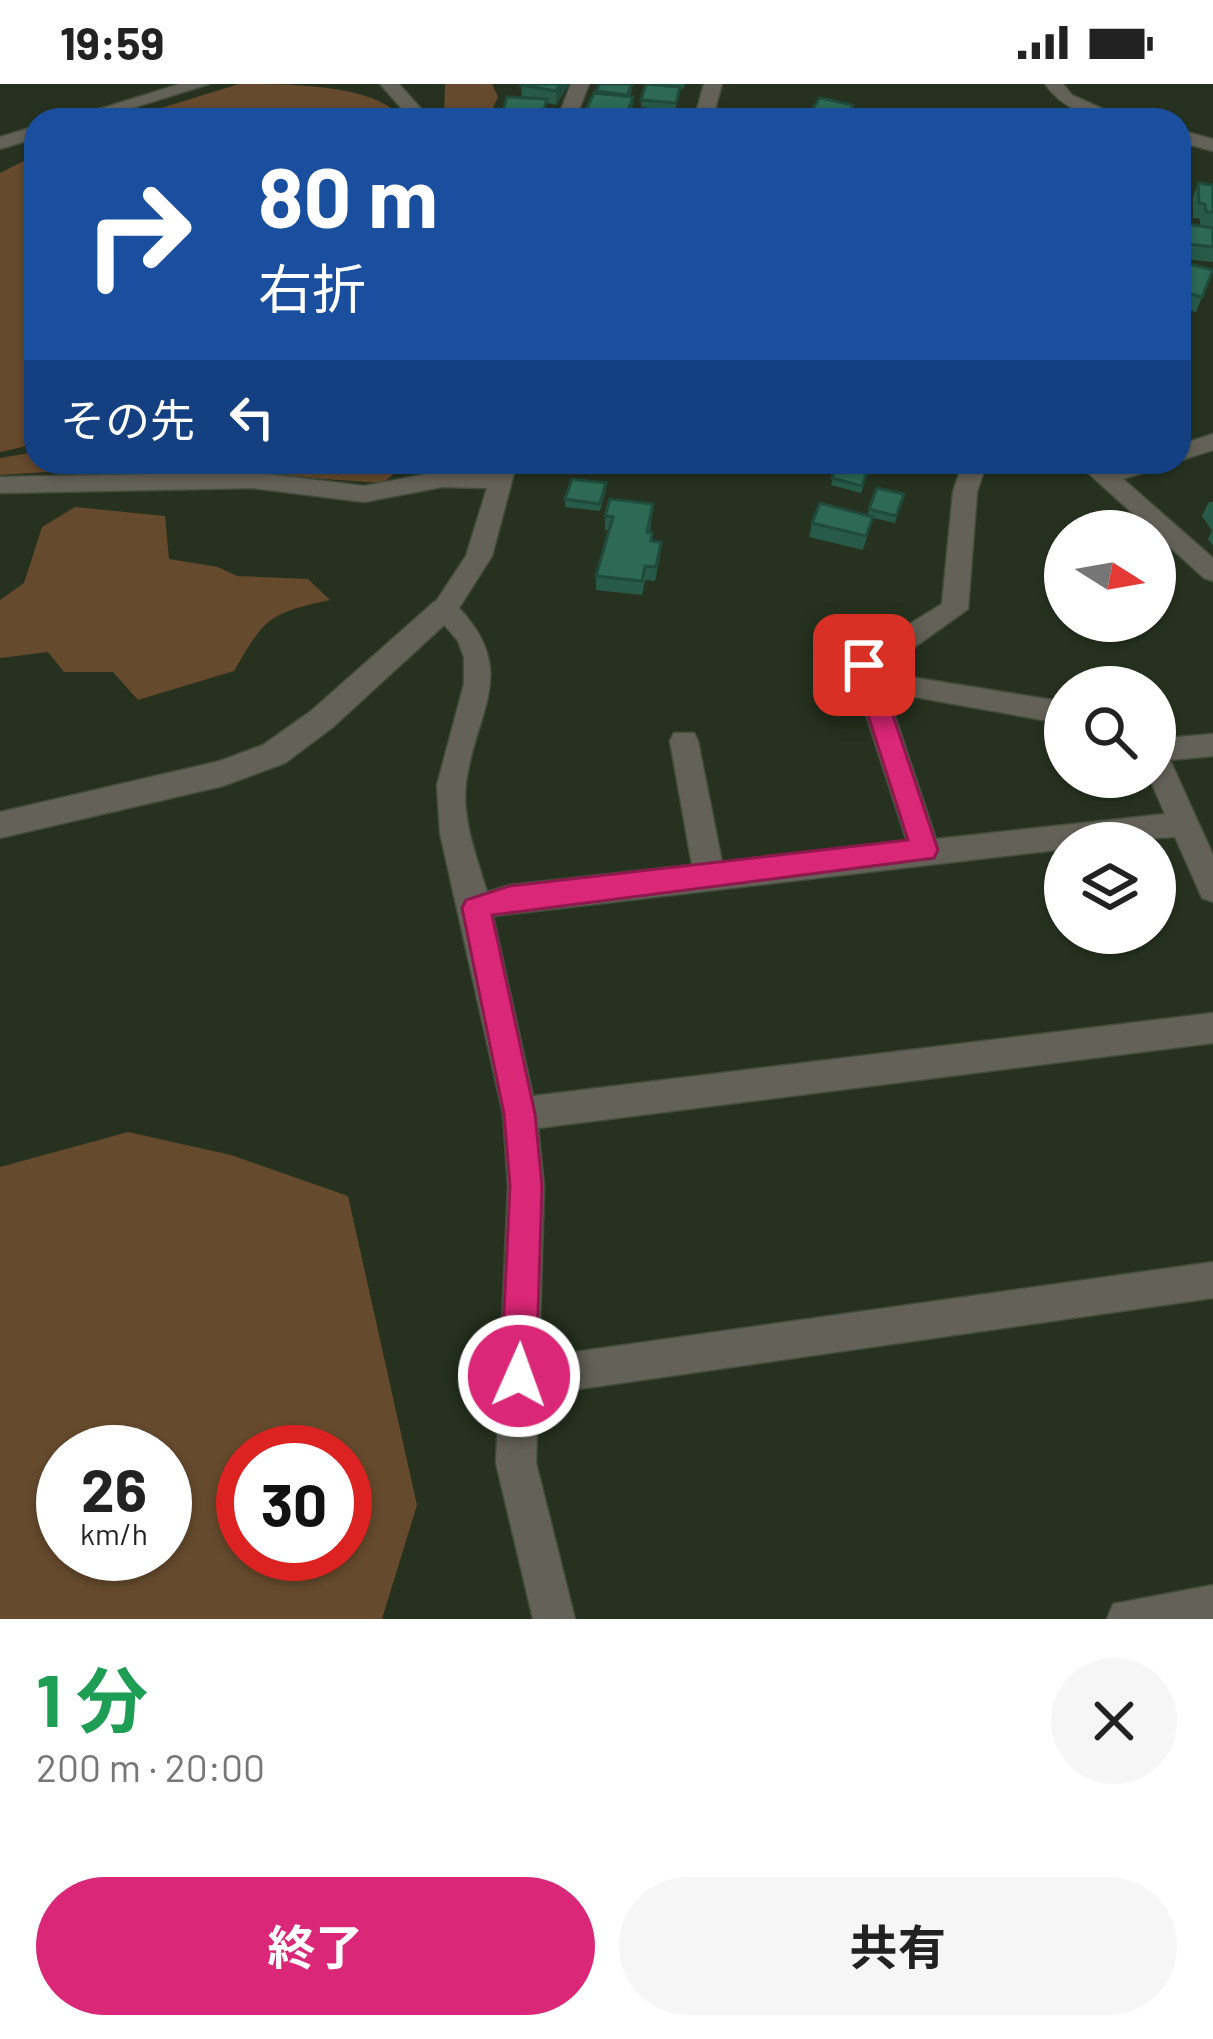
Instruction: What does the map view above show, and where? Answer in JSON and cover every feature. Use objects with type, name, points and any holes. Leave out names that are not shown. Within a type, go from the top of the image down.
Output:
[{"type":"street","points":[[115,108],[200,84]]},
{"type":"street","points":[[389,84],[411,108]]},
{"type":"street","points":[[1054,84],[1065,99],[1088,108]]},
{"type":"street","points":[[0,485],[253,480],[364,494],[480,474]]},
{"type":"street","points":[[0,825],[223,773],[274,754],[322,719],[444,609],[471,578],[485,550],[501,474]]},
{"type":"street","points":[[925,850],[864,665],[955,609],[965,492],[971,474]]},
{"type":"street","points":[[1102,474],[1213,572]]},
{"type":"street","points":[[444,609],[469,636],[478,656],[478,684],[451,785],[455,833],[520,1114],[526,1186],[516,1463],[554,1619]]},
{"type":"street","points":[[870,683],[1044,709]]},
{"type":"street","points":[[684,741],[709,875]]},
{"type":"street","points":[[1176,751],[1213,745]]},
{"type":"street","points":[[1172,798],[1213,889]]},
{"type":"street","points":[[476,908],[510,898],[1182,824]]},
{"type":"street","points":[[520,1114],[1213,1028]]},
{"type":"street","points":[[519,1376],[560,1376],[1213,1280]]},
{"type":"street","points":[[1128,1619],[1213,1606]]},
{"type":"shaded area","points":[[239,84],[331,88],[391,108],[161,108]]},
{"type":"shaded area","points":[[445,84],[492,84],[498,97],[493,108],[444,108]]},
{"type":"shaded area","points":[[24,161],[24,447],[0,452],[0,173]]},
{"type":"shaded area","points":[[24,454],[24,473],[0,475],[0,458]]},
{"type":"shaded area","points":[[255,474],[394,474],[383,483]]},
{"type":"shaded area","points":[[75,507],[165,516],[169,559],[218,567],[237,576],[308,579],[330,600],[271,620],[234,671],[138,700],[113,672],[64,672],[48,652],[0,658],[0,600],[24,583],[42,527]]},
{"type":"shaded area","points":[[128,1132],[231,1155],[348,1196],[417,1505],[382,1619],[0,1619],[0,1167]]},
{"type":"building","points":[[522,84],[560,84],[556,91]]},
{"type":"building","points":[[600,84],[632,84],[627,95],[596,91]]},
{"type":"building","points":[[646,84],[680,87],[676,103],[641,100]]},
{"type":"building","points":[[594,93],[633,97],[629,108],[587,108]]},
{"type":"building","points":[[507,97],[547,99],[544,108],[504,108]]},
{"type":"building","points":[[820,98],[853,105],[851,108],[813,108]]},
{"type":"building","points":[[1198,183],[1213,185],[1213,212],[1206,212],[1205,204],[1199,203]]},
{"type":"building","points":[[1191,225],[1213,228],[1213,247],[1191,244]]},
{"type":"building","points":[[1191,264],[1213,270],[1202,297],[1191,294]]},
{"type":"building","points":[[834,474],[866,474],[862,486],[832,478]]},
{"type":"building","points":[[572,479],[606,483],[600,504],[565,499]]},
{"type":"building","points":[[877,488],[904,494],[896,516],[869,509]]},
{"type":"building","points":[[610,499],[653,504],[647,532],[652,533],[651,541],[661,542],[656,567],[645,566],[642,581],[596,576],[613,517],[605,516]]},
{"type":"building","points":[[820,503],[873,517],[866,536],[812,523]]},
{"type":"route","points":[[519,1376],[526,1186],[520,1114],[476,908],[510,898],[925,850],[864,665]]}]
